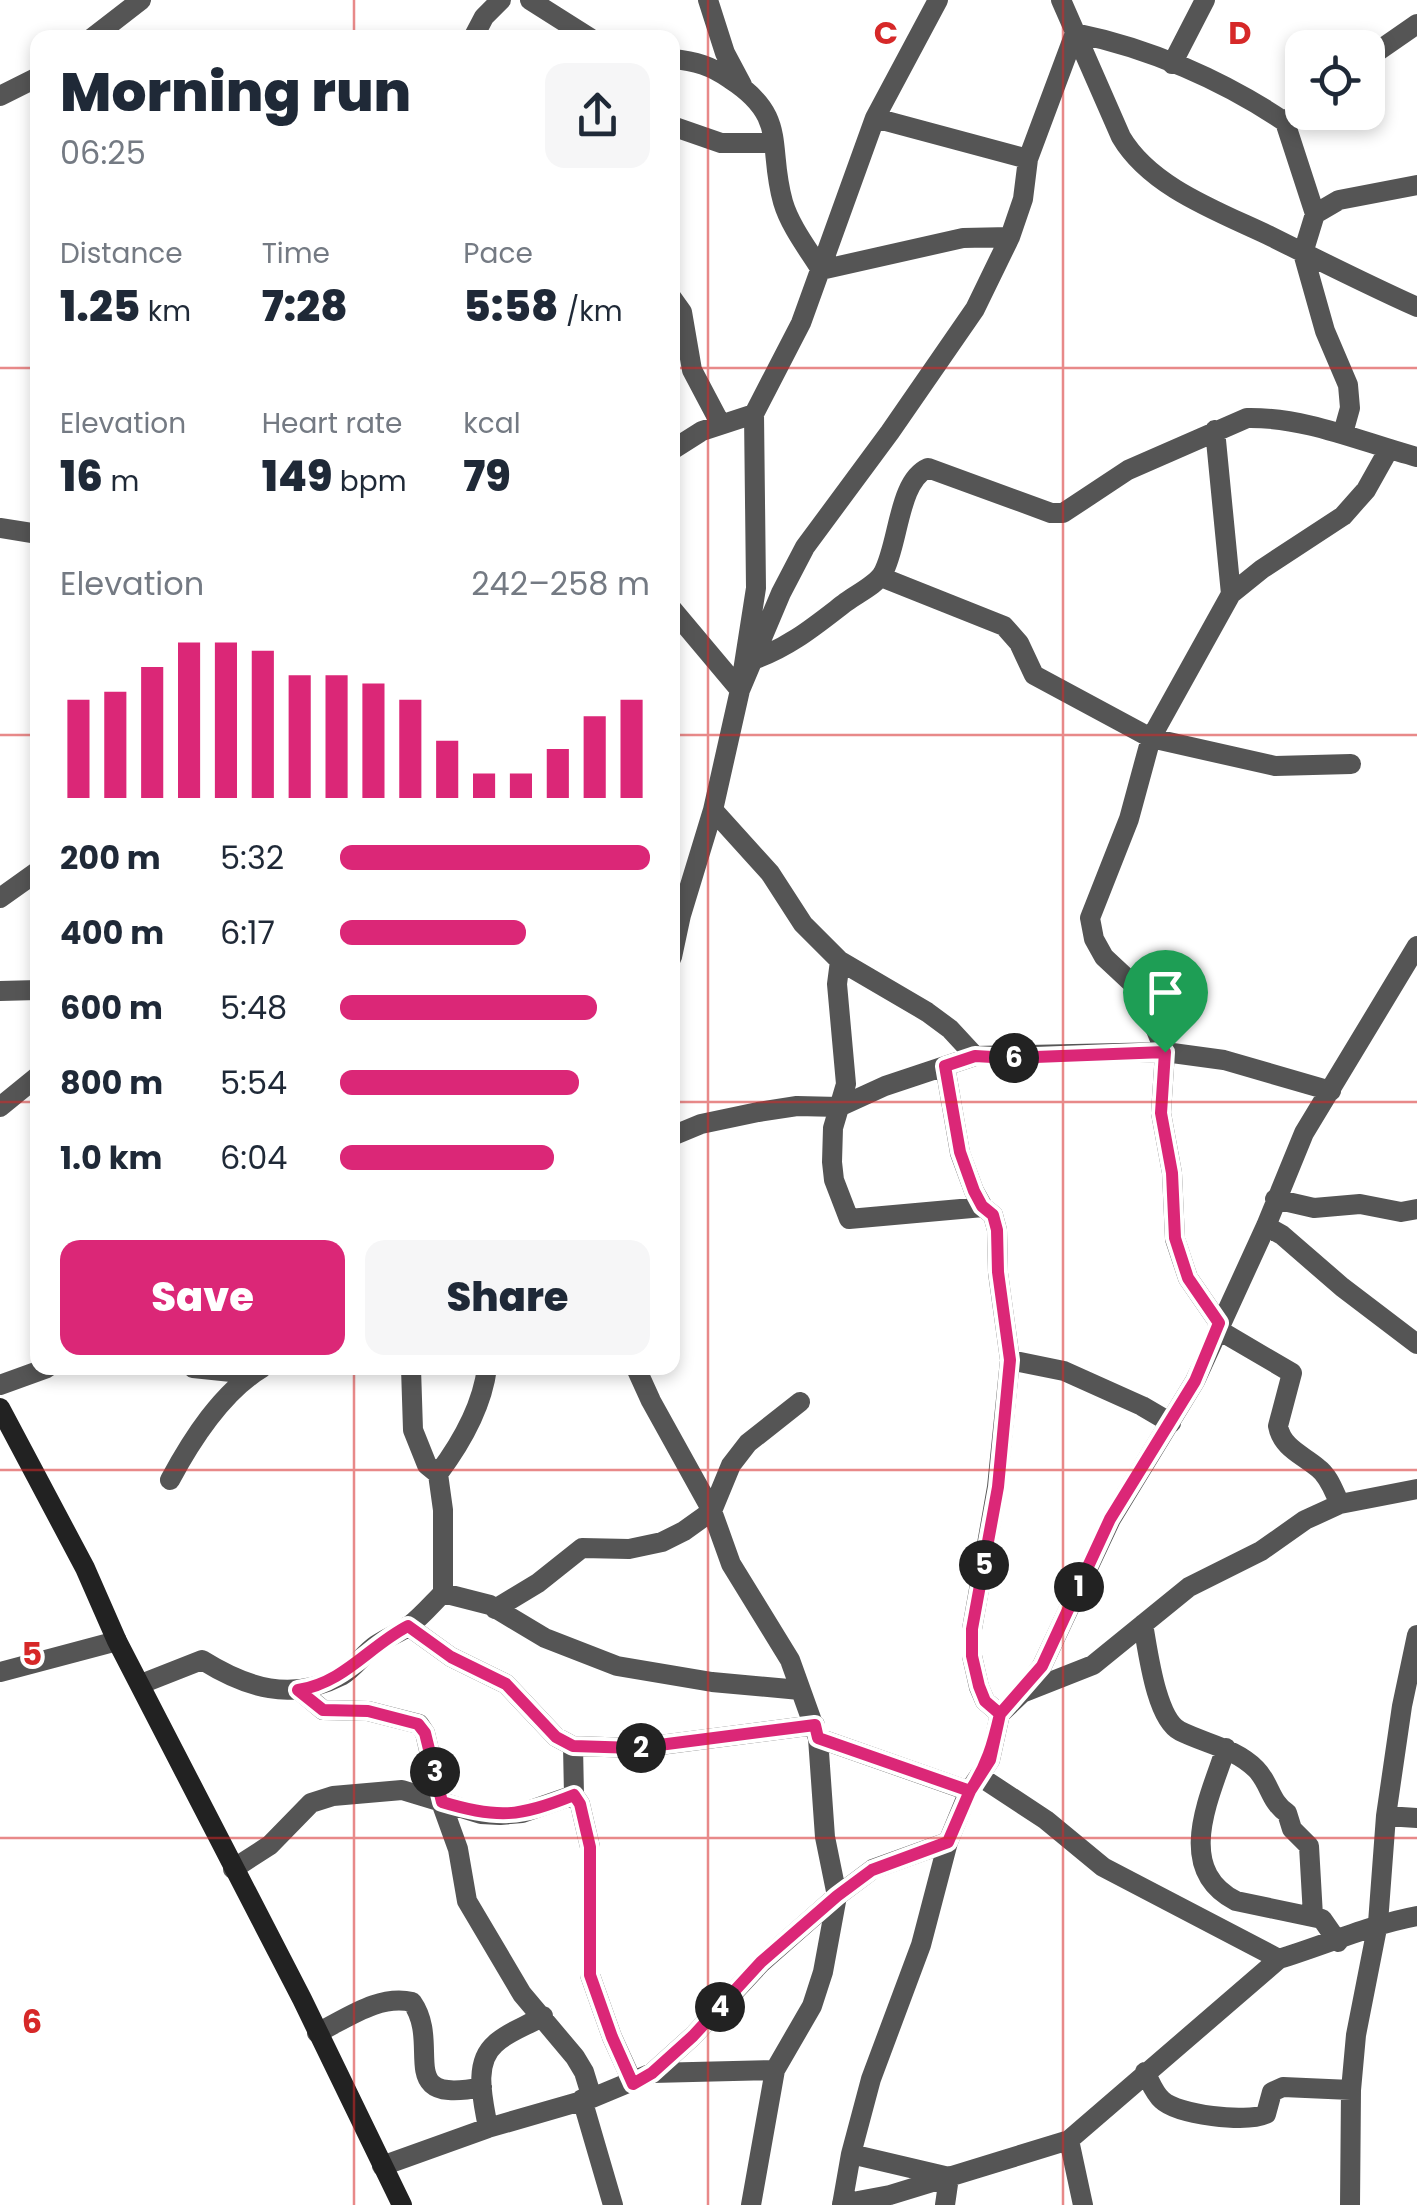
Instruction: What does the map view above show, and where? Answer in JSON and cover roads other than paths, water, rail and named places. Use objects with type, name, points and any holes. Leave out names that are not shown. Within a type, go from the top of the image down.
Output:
[{"type":"street","points":[[102,30],[141,0]]},
{"type":"street","points":[[476,30],[500,0]]},
{"type":"street","points":[[530,0],[577,30]]},
{"type":"street","points":[[708,0],[726,53],[743,87]]},
{"type":"street","points":[[680,920],[713,810],[740,690],[756,588],[754,414],[802,322],[875,118],[938,0]]},
{"type":"street","points":[[1061,0],[1132,156],[1148,170],[1202,203],[1417,307]]},
{"type":"street","points":[[1172,64],[1206,0]]},
{"type":"street","points":[[1385,46],[1417,24]]},
{"type":"street","points":[[1075,33],[1124,46],[1240,92],[1285,122]]},
{"type":"street","points":[[740,690],[804,547],[890,432],[974,309],[1010,237],[1023,199],[1028,159],[1075,33]]},
{"type":"street","points":[[680,60],[711,66],[743,87],[765,109],[783,201],[821,270]]},
{"type":"street","points":[[0,96],[30,80]]},
{"type":"street","points":[[875,118],[1028,159]]},
{"type":"street","points":[[680,129],[721,144],[774,143]]},
{"type":"street","points":[[1288,130],[1315,214],[1304,253],[1325,331],[1348,385],[1350,408],[1344,433]]},
{"type":"street","points":[[1315,214],[1339,200],[1417,185]]},
{"type":"street","points":[[821,270],[963,238],[1010,237]]},
{"type":"street","points":[[680,309],[692,370],[720,424]]},
{"type":"street","points":[[680,445],[702,431],[754,414]]},
{"type":"street","points":[[753,660],[780,650],[812,630],[882,577],[908,488],[917,472],[928,468],[1052,513],[1063,513],[1128,470],[1247,418],[1268,418],[1344,433],[1417,457]]},
{"type":"street","points":[[1216,430],[1231,594]]},
{"type":"street","points":[[1340,1504],[1318,1468],[1306,1462],[1280,1436],[1278,1426],[1292,1373],[1218,1326],[1188,1278],[1175,1238],[1172,1173],[1161,1113],[1165,1052],[1140,994],[1104,957],[1090,918],[1129,819],[1151,738],[1231,594],[1344,516],[1366,490],[1389,448]]},
{"type":"street","points":[[0,528],[30,533]]},
{"type":"street","points":[[882,577],[1004,626],[1019,643],[1034,674],[1151,738],[1275,766],[1351,764]]},
{"type":"street","points":[[680,619],[740,690]]},
{"type":"street","points":[[713,810],[770,873],[803,924],[840,960],[927,1012],[975,1056]]},
{"type":"street","points":[[0,898],[30,877]]},
{"type":"street","points":[[1417,946],[1304,1133],[1195,1381],[1110,1519],[1042,1666],[1000,1714],[990,1760],[974,1784],[948,1842],[920,1945],[875,2066],[842,2204],[890,2195],[1068,2140],[1278,1959],[1338,1942],[1378,1924],[1417,1916]]},
{"type":"street","points":[[840,960],[837,984],[846,1084],[833,1128],[832,1162],[834,1180],[849,1220],[982,1206]]},
{"type":"street","points":[[0,991],[30,990]]},
{"type":"street","points":[[680,1133],[701,1124],[758,1112],[797,1106],[839,1107],[885,1086],[975,1056],[1165,1052],[1224,1060],[1331,1091]]},
{"type":"street","points":[[945,1066],[960,1152],[982,1206],[993,1215],[997,1230],[998,1272],[1010,1360],[998,1487],[972,1629],[972,1656],[979,1686],[985,1701],[1000,1714]]},
{"type":"street","points":[[0,1106],[30,1082]]},
{"type":"street","points":[[1275,1199],[1314,1208],[1360,1204],[1401,1212],[1417,1210]]},
{"type":"street","points":[[1266,1226],[1417,1344]]},
{"type":"street","points":[[1010,1360],[1064,1371],[1142,1406],[1170,1424]]},
{"type":"street","points":[[0,1385],[30,1374]]},
{"type":"street","points":[[170,1480],[205,1420],[252,1375]]},
{"type":"street","points":[[141,1684],[202,1660],[234,1680],[298,1690],[342,1675],[372,1648],[408,1626],[443,1594],[446,1538],[438,1474],[428,1464],[413,1430],[412,1375]]},
{"type":"street","points":[[438,1474],[474,1419],[487,1375]]},
{"type":"street","points":[[639,1375],[712,1511],[730,1564],[768,1628],[780,1640],[817,1732],[824,1836],[837,1896],[823,1972],[812,2006],[775,2070],[751,2205]]},
{"type":"street","points":[[495,1609],[538,1583],[582,1548],[629,1549],[662,1542],[712,1511],[731,1464],[748,1442],[800,1402]]},
{"type":"street","points":[[0,1408],[85,1568],[117,1641],[402,2205]]},
{"type":"street","points":[[1022,1693],[1093,1664],[1189,1587],[1262,1551],[1305,1520],[1340,1504],[1417,1489]]},
{"type":"street","points":[[443,1594],[472,1599],[545,1638],[616,1666],[700,1680],[800,1690]]},
{"type":"street","points":[[1143,1624],[1164,1718],[1177,1730],[1226,1748],[1256,1769],[1277,1806],[1287,1813],[1292,1829],[1309,1846],[1312,1916]]},
{"type":"street","points":[[408,1626],[451,1657],[506,1684],[556,1737],[573,1746],[636,1748],[817,1732],[974,1784],[1046,1820],[1103,1866],[1278,1959]]},
{"type":"street","points":[[1350,2205],[1351,2090],[1359,2020],[1378,1924],[1386,1816],[1410,1706],[1417,1635]]},
{"type":"street","points":[[0,1672],[117,1641]]},
{"type":"street","points":[[298,1690],[323,1710],[368,1711],[418,1724],[425,1733],[458,1849],[467,1901],[522,1994],[584,2072],[613,2205]]},
{"type":"street","points":[[573,1746],[574,1795],[580,1804],[590,1847],[590,1975],[612,2037],[642,2078]]},
{"type":"street","points":[[1226,1748],[1206,1808],[1198,1852],[1203,1869],[1213,1884],[1236,1900],[1322,1919],[1338,1942]]},
{"type":"street","points":[[233,1869],[270,1845],[310,1803],[354,1793],[402,1790],[481,1814],[500,1815],[522,1813],[574,1795]]},
{"type":"street","points":[[1386,1816],[1417,1818]]},
{"type":"street","points":[[642,2078],[693,2036],[761,1962],[837,1896],[872,1870],[948,1842]]},
{"type":"street","points":[[317,2033],[383,2001],[412,2002],[423,2026],[422,2069],[427,2082],[456,2092],[482,2087]]},
{"type":"street","points":[[488,2128],[482,2069],[494,2044],[543,2016]]},
{"type":"street","points":[[382,2166],[642,2078],[775,2070]]},
{"type":"street","points":[[1145,2072],[1157,2095],[1171,2106],[1216,2116],[1256,2118],[1266,2114],[1272,2092],[1283,2087],[1351,2090]]},
{"type":"street","points":[[1068,2140],[1083,2205]]},
{"type":"street","points":[[851,2154],[949,2177]]},
{"type":"street","points":[[945,2205],[949,2177]]}]
